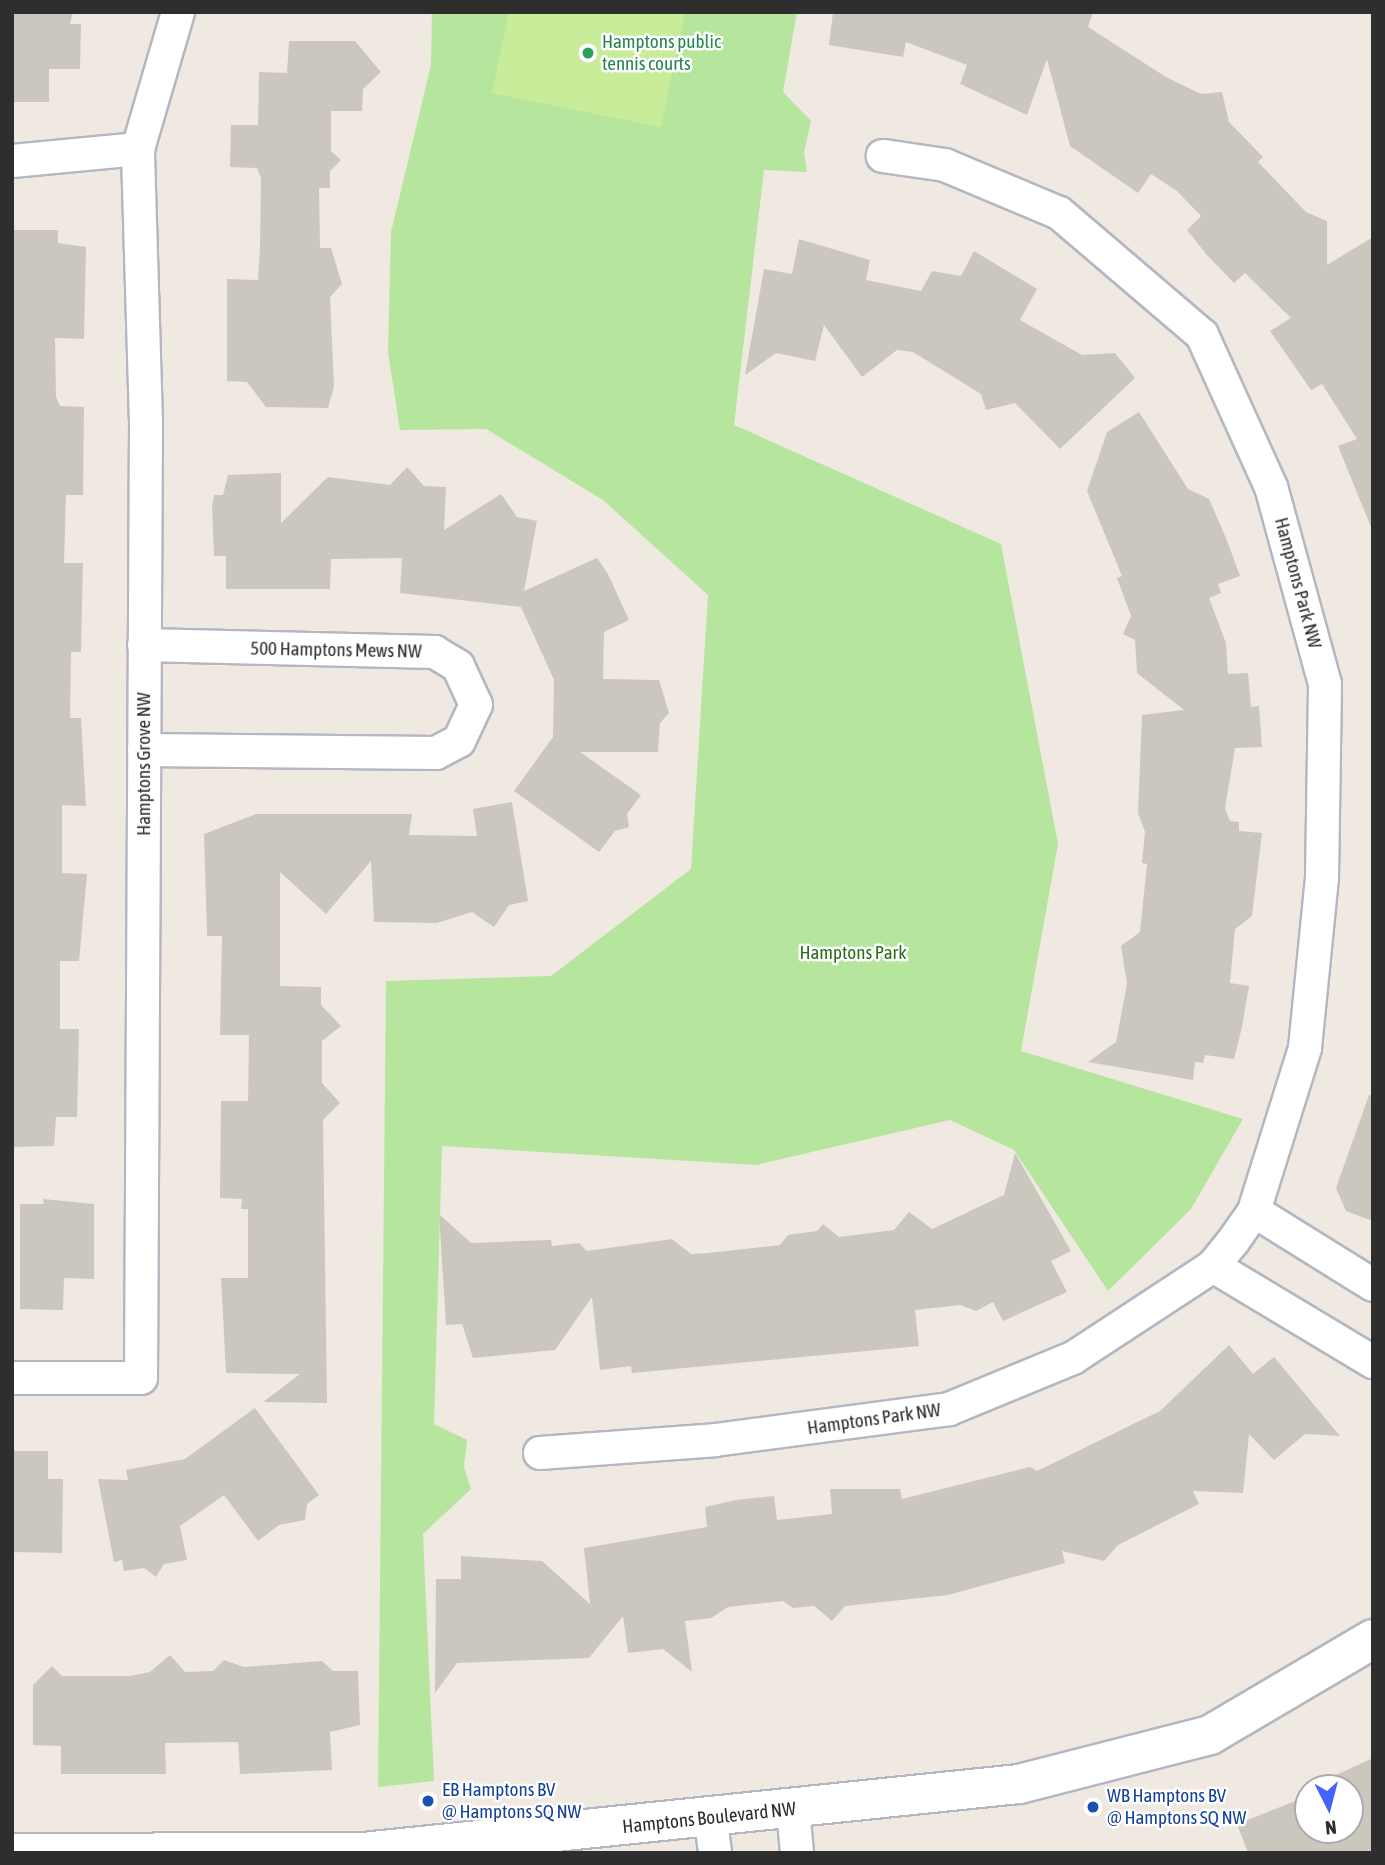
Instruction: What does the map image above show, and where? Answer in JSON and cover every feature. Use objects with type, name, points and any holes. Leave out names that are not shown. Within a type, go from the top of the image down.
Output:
[{"type":"street","name":"Hamptons Grove NW","points":[[12,1378],[141,1378],[145,645],[138,149],[178,12]]},
{"type":"street","points":[[12,161],[138,149]]},
{"type":"street","name":"Hamptons Park NW","points":[[540,1454],[715,1440],[949,1409],[1073,1358],[1213,1266],[1254,1211],[1305,1048],[1322,877],[1325,684],[1271,487],[1202,335],[1059,213],[945,165],[883,156]]},
{"type":"street","name":"500 Hamptons Mews NW","points":[[144,750],[436,753],[459,741],[476,705],[458,666],[435,652],[145,645]]},
{"type":"street","points":[[1254,1211],[1373,1285]]},
{"type":"street","points":[[1213,1266],[1373,1362]]},
{"type":"street","name":"Hamptons Boulevard NW","points":[[12,1853],[363,1852],[713,1836],[793,1808],[1018,1784],[1210,1735],[1373,1639]]},
{"type":"street","points":[[793,1808],[797,1853]]},
{"type":"green space","name":"Hamptons Park","points":[[432,12],[797,12],[783,92],[811,121],[804,152],[807,172],[764,170],[734,425],[1001,544],[1058,844],[1021,1051],[1243,1119],[1191,1209],[1108,1291],[1014,1150],[950,1120],[756,1165],[442,1146],[434,1424],[467,1440],[464,1467],[471,1489],[423,1534],[434,1781],[378,1787],[386,981],[551,976],[691,869],[708,595],[603,500],[486,429],[400,430],[388,352],[391,232],[431,65]]},
{"type":"green space","name":"Hamptons public tennis courts","points":[[509,12],[685,12],[661,127],[492,93]]},
{"type":"building","points":[[12,12],[73,12],[70,24],[81,24],[80,69],[49,69],[49,102],[12,102]]},
{"type":"building","points":[[833,12],[1093,12],[1088,27],[1166,77],[1201,94],[1222,92],[1229,122],[1263,157],[1258,162],[1306,212],[1327,221],[1327,265],[1373,237],[1373,532],[1338,446],[1357,439],[1322,384],[1311,390],[1270,331],[1291,318],[1245,273],[1234,283],[1207,255],[1187,230],[1201,216],[1177,191],[1151,174],[1138,193],[1070,146],[1047,59],[1027,115],[960,84],[967,65],[906,42],[903,57],[829,45]]},
{"type":"building","points":[[289,41],[355,41],[381,72],[363,89],[362,111],[331,111],[331,151],[341,160],[330,171],[330,188],[319,188],[320,248],[331,248],[342,284],[330,297],[334,387],[328,408],[266,407],[247,382],[227,381],[227,279],[258,280],[260,247],[261,178],[257,168],[230,167],[231,125],[258,125],[259,72],[287,73]]},
{"type":"building","points":[[12,230],[58,230],[58,243],[86,247],[84,339],[55,338],[56,397],[60,406],[84,407],[83,495],[66,495],[64,563],[83,563],[81,652],[71,652],[70,718],[81,718],[86,806],[62,805],[62,873],[87,874],[79,961],[60,961],[60,1029],[79,1029],[77,1117],[56,1117],[54,1146],[12,1147]]},
{"type":"building","points":[[799,239],[870,260],[866,280],[921,291],[932,271],[961,276],[974,251],[1037,289],[1020,320],[1082,355],[1115,353],[1135,378],[1060,449],[1015,403],[986,410],[981,394],[913,352],[897,350],[862,377],[824,325],[815,361],[776,353],[745,375],[764,269],[792,274]]},
{"type":"building","points":[[1139,412],[1188,489],[1209,499],[1226,538],[1240,576],[1218,584],[1221,593],[1209,598],[1226,643],[1228,674],[1248,673],[1251,707],[1259,706],[1262,747],[1235,748],[1225,808],[1230,821],[1239,822],[1239,831],[1262,833],[1252,916],[1235,929],[1230,983],[1249,986],[1242,1027],[1234,1059],[1205,1055],[1203,1063],[1195,1062],[1193,1080],[1088,1062],[1116,1042],[1127,984],[1121,946],[1140,932],[1147,864],[1142,863],[1145,832],[1138,813],[1142,715],[1184,710],[1137,673],[1135,640],[1123,634],[1131,616],[1117,578],[1122,576],[1087,491],[1107,432]]},
{"type":"building","points":[[407,467],[424,486],[446,487],[444,530],[501,494],[517,517],[537,521],[524,591],[597,558],[608,574],[629,620],[604,632],[603,679],[659,680],[669,713],[660,723],[658,752],[580,752],[641,795],[627,814],[629,827],[615,831],[599,852],[514,791],[553,737],[554,680],[521,607],[400,593],[402,558],[331,559],[330,589],[226,589],[226,556],[214,556],[212,507],[214,495],[223,495],[228,475],[281,473],[281,523],[328,477],[390,485]]},
{"type":"building","points":[[512,802],[528,901],[509,905],[494,927],[472,912],[437,923],[374,922],[371,861],[326,914],[280,872],[280,986],[321,987],[321,1005],[341,1026],[322,1041],[322,1083],[340,1103],[323,1120],[327,1403],[263,1402],[300,1374],[226,1373],[221,1278],[248,1278],[248,1209],[241,1209],[242,1199],[220,1198],[221,1101],[248,1101],[249,1035],[220,1035],[222,936],[207,936],[204,834],[256,814],[412,814],[409,835],[477,836],[473,809]]},
{"type":"building","points":[[1369,1095],[1373,1096],[1373,1221],[1346,1211],[1336,1188]]},
{"type":"building","points":[[1015,1153],[1071,1251],[1051,1261],[1067,1292],[1003,1321],[993,1302],[976,1311],[960,1305],[915,1310],[919,1346],[632,1373],[631,1366],[600,1370],[592,1297],[555,1350],[473,1358],[462,1324],[446,1325],[439,1214],[471,1243],[551,1240],[552,1246],[579,1243],[587,1251],[672,1239],[691,1254],[708,1253],[780,1245],[788,1235],[817,1231],[823,1224],[839,1237],[894,1230],[909,1212],[932,1229],[1004,1195]]},
{"type":"building","points":[[43,1199],[94,1204],[94,1279],[64,1278],[63,1310],[20,1309],[20,1204],[44,1204]]},
{"type":"building","points":[[1229,1345],[1253,1374],[1274,1357],[1340,1436],[1305,1434],[1274,1460],[1249,1434],[1243,1493],[1193,1491],[1199,1504],[1118,1545],[1104,1561],[1062,1551],[1065,1563],[948,1595],[845,1606],[832,1621],[814,1606],[793,1608],[783,1601],[728,1607],[711,1618],[685,1621],[692,1672],[663,1649],[628,1653],[623,1616],[589,1658],[457,1663],[435,1693],[436,1579],[461,1579],[461,1556],[542,1561],[590,1604],[584,1548],[707,1527],[705,1507],[736,1500],[774,1496],[777,1520],[832,1514],[830,1489],[900,1489],[902,1499],[1030,1467],[1037,1471],[1160,1411]]},
{"type":"building","points":[[255,1408],[319,1495],[307,1504],[305,1520],[279,1525],[258,1541],[224,1495],[180,1526],[187,1560],[164,1564],[156,1577],[144,1568],[124,1571],[122,1560],[114,1562],[98,1479],[128,1480],[126,1470],[185,1459]]},
{"type":"building","points":[[12,1451],[48,1451],[48,1479],[63,1479],[62,1553],[12,1552]]},
{"type":"building","points":[[170,1655],[185,1672],[213,1671],[224,1660],[244,1667],[322,1661],[333,1671],[358,1671],[360,1725],[330,1732],[332,1770],[240,1774],[238,1742],[165,1743],[166,1774],[61,1774],[61,1746],[33,1745],[33,1685],[52,1666],[62,1676],[130,1676],[150,1672]]},
{"type":"building","points":[[1373,1758],[1373,1853],[1248,1853],[1237,1824],[1294,1802],[1294,1844],[1364,1844],[1364,1774],[1338,1774]]},
{"type":"place","name":"Hamptons public tennis courts","points":[[588,53]]},
{"type":"place","name":"EB Hamptons BV @ Hamptons SQ NW","points":[[428,1801]]},
{"type":"place","name":"WB Hamptons BV @ Hamptons SQ NW","points":[[1093,1807]]}]
